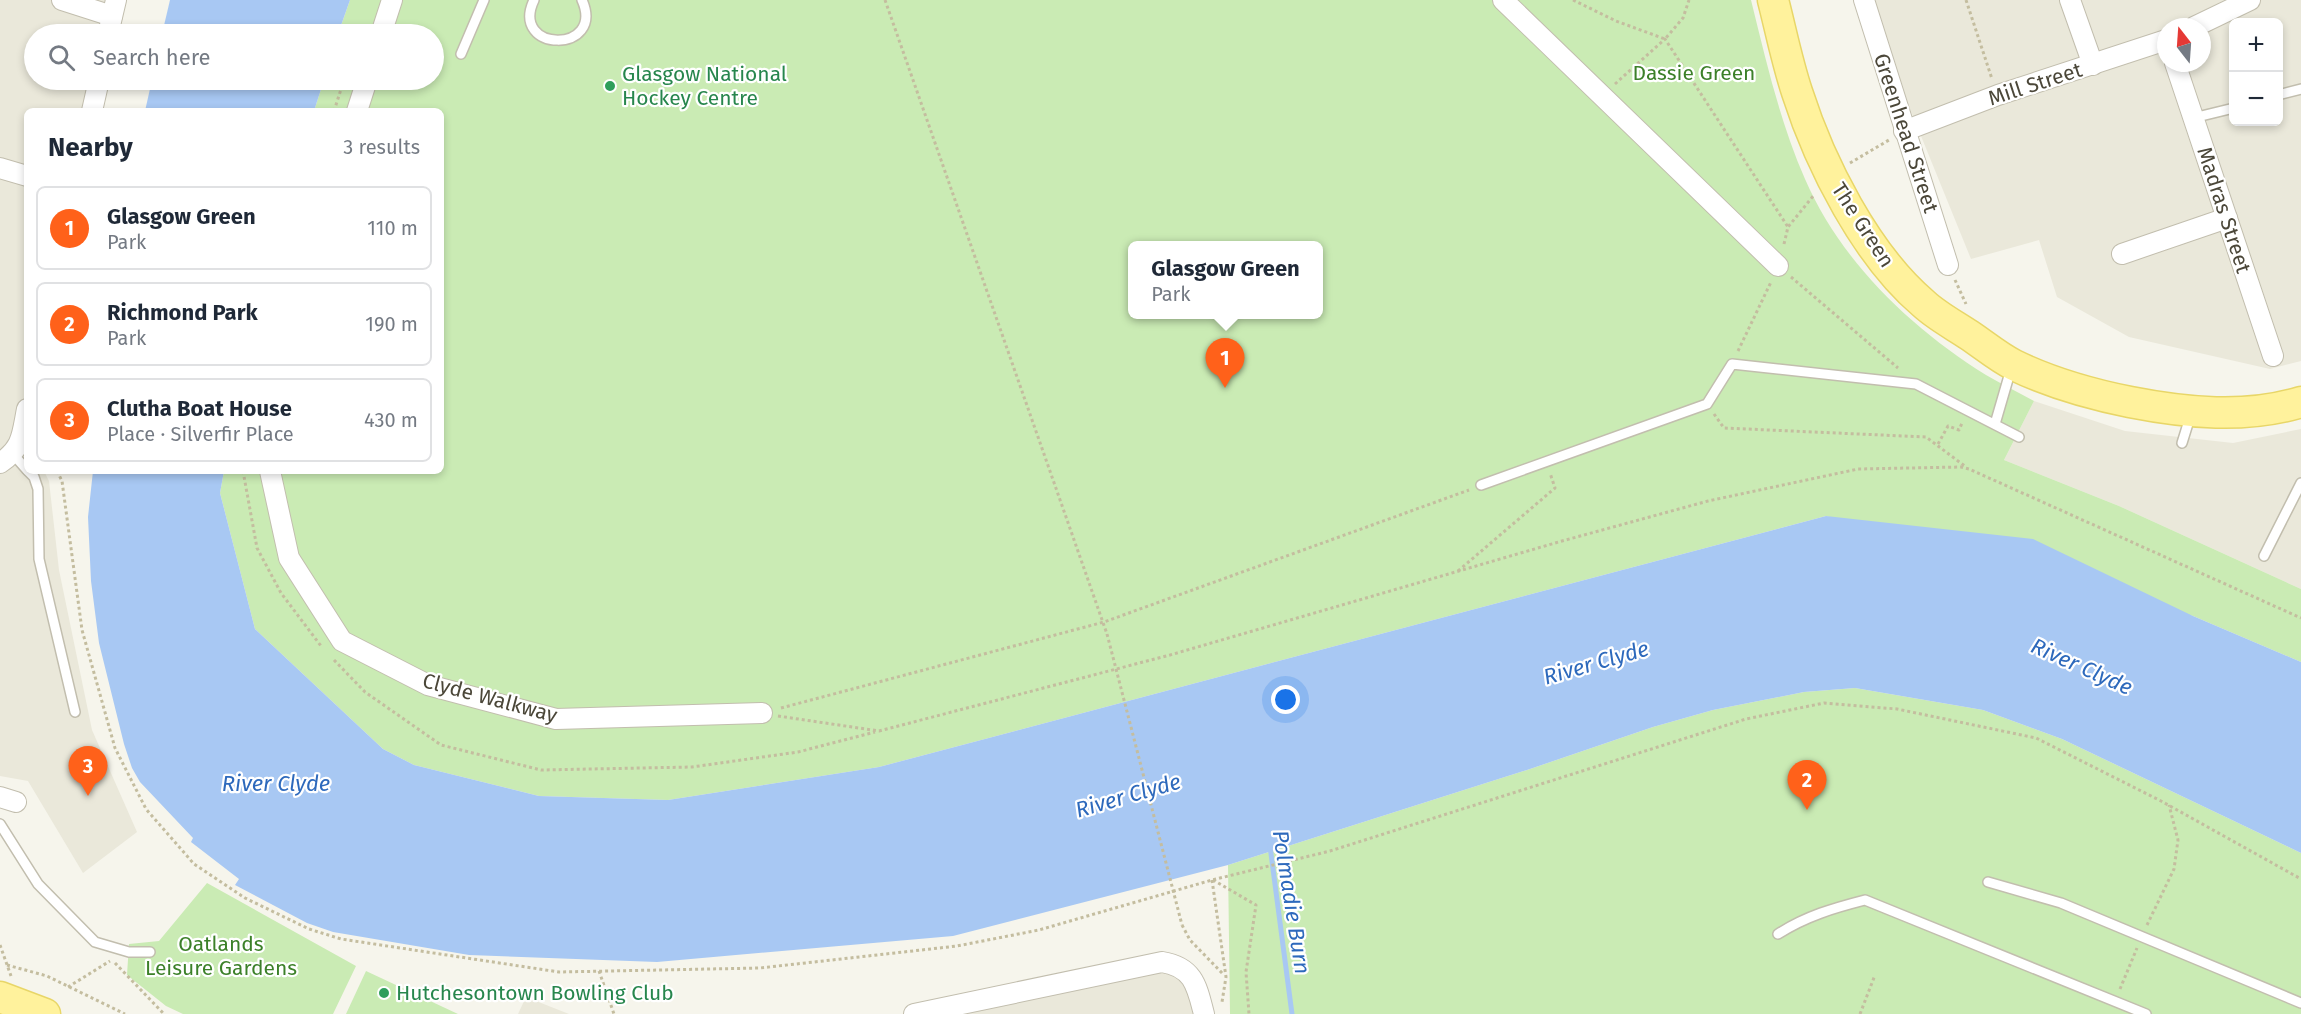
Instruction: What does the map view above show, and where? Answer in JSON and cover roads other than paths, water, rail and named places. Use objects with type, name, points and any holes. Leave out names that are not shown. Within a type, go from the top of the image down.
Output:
[{"type":"main road","name":"The Green","points":[[1773,0],[1797,93],[1831,175],[1852,217],[1896,276],[1924,305],[2012,364],[2049,380],[2095,395],[2192,412],[2252,411],[2301,402]]},
{"type":"main road","points":[[0,997],[39,1012]]},
{"type":"street","points":[[62,0],[112,17]]},
{"type":"street","points":[[384,24],[392,0]]},
{"type":"street","points":[[1503,0],[1603,94],[1778,266]]},
{"type":"street","name":"Greenhead Street","points":[[1864,0],[1948,265]]},
{"type":"street","points":[[2070,0],[2093,65]]},
{"type":"street","points":[[2211,19],[2250,0]]},
{"type":"street","name":"Mill Street","points":[[1904,131],[1998,94],[2157,43]]},
{"type":"street","name":"Madras Street","points":[[2178,72],[2273,356]]},
{"type":"street","points":[[93,108],[97,90]]},
{"type":"street","points":[[358,108],[364,90]]},
{"type":"street","points":[[0,168],[24,175]]},
{"type":"street","points":[[2122,254],[2227,218]]},
{"type":"street","points":[[7,459],[22,434],[24,424]]},
{"type":"street","name":"Clyde Walkway","points":[[271,474],[289,558],[342,641],[428,685],[556,719],[762,713]]},
{"type":"street","points":[[914,1014],[964,1010],[1162,962],[1175,964],[1184,970],[1213,1009]]},
{"type":"lane","points":[[461,54],[483,0]]},
{"type":"lane","points":[[534,0],[530,11],[535,29],[550,40],[559,42],[576,35],[582,28],[586,11],[582,0]]},
{"type":"lane","points":[[2283,94],[2301,89]]},
{"type":"lane","points":[[2193,118],[2229,109]]},
{"type":"lane","points":[[1481,485],[1707,404],[1732,364],[1916,384],[2019,437]]},
{"type":"lane","points":[[1995,424],[2012,364]]},
{"type":"lane","points":[[2182,443],[2192,412]]},
{"type":"lane","points":[[7,459],[24,468]]},
{"type":"lane","points":[[31,474],[38,489],[39,559],[75,711]]},
{"type":"lane","points":[[2264,556],[2301,483]]},
{"type":"lane","points":[[0,824],[38,884],[95,942],[129,952],[150,952]]},
{"type":"lane","points":[[1988,882],[2061,903],[2301,1003]]},
{"type":"lane","points":[[1778,934],[1812,915],[1865,900],[2146,1014]]},
{"type":"water","points":[[170,0],[350,0],[342,24],[164,24]]},
{"type":"water","points":[[150,90],[321,90],[315,108],[146,108]]},
{"type":"water","name":"River Clyde","points":[[93,474],[223,474],[220,493],[255,629],[383,749],[414,765],[539,796],[668,800],[879,767],[1826,516],[2033,539],[2193,616],[2301,662],[2301,853],[2062,739],[1983,710],[1855,688],[1804,692],[1713,710],[1653,727],[1530,769],[1228,865],[953,936],[657,962],[469,955],[333,932],[307,923],[235,885],[239,879],[191,842],[193,838],[140,782],[132,768],[124,744],[99,643],[91,581],[88,517]]},
{"type":"waterway","name":"Polmadie Burn","points":[[1270,846],[1292,1014]]},
{"type":"place","name":"Glasgow National Hockey Centre","points":[[610,86]]},
{"type":"place","name":"Glasgow Green","points":[[1225,388]]},
{"type":"place","name":"Clutha Boat House","points":[[88,796]]},
{"type":"place","name":"Richmond Park","points":[[1807,810]]},
{"type":"place","name":"Hutchesontown Bowling Club","points":[[384,993]]},
{"type":"park label","name":"Dassie Green","points":[[1694,73]]},
{"type":"park label","name":"Oatlands Leisure Gardens","points":[[221,956]]}]
